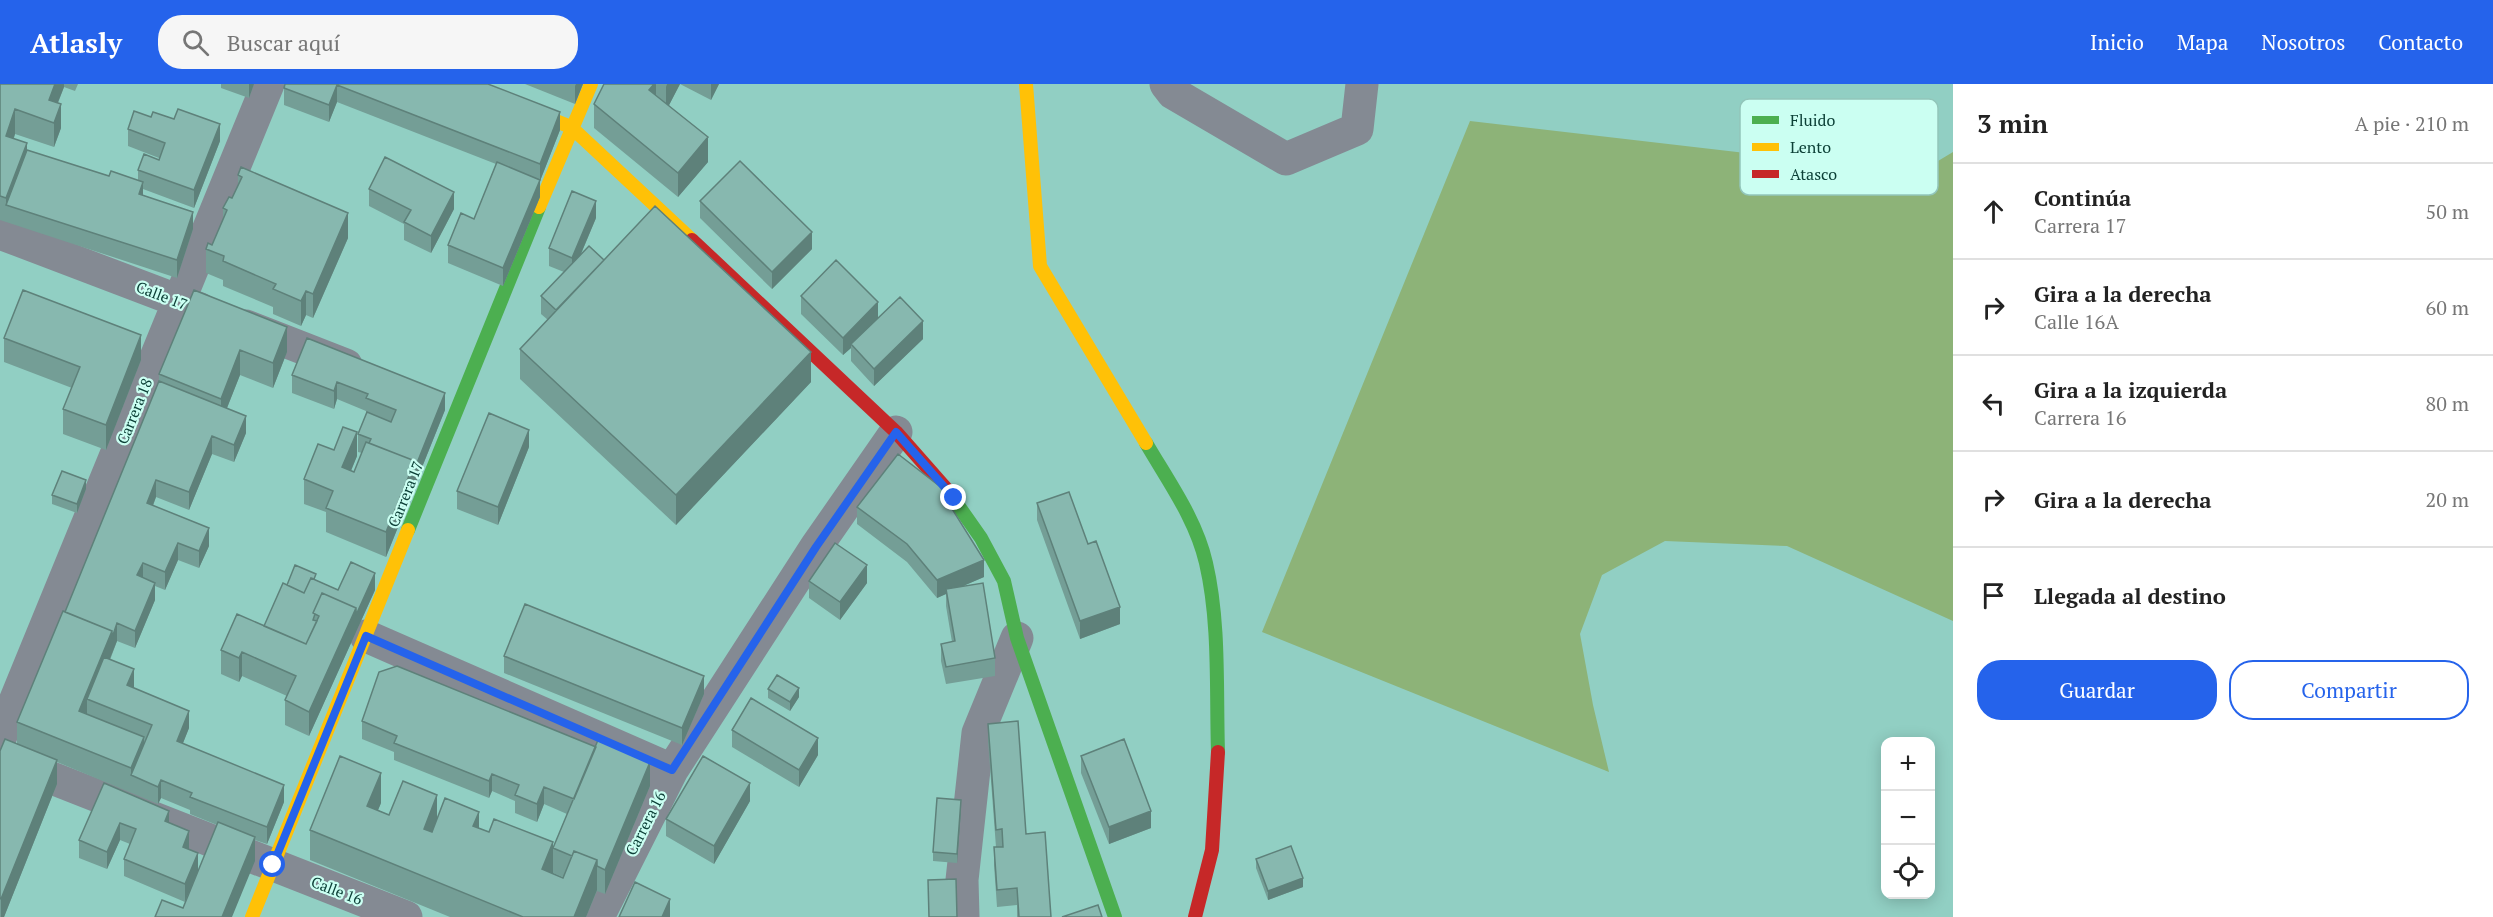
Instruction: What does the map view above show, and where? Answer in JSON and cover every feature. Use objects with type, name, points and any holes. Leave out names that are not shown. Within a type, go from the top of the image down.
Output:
[{"type":"street","name":"Carrera 18","points":[[0,738],[268,84]]},
{"type":"street","points":[[463,84],[571,127],[896,432],[954,498],[981,538],[1004,581],[1017,638],[1115,917]]},
{"type":"street","name":"Carrera 17","points":[[252,917],[571,127],[591,84]]},
{"type":"street","points":[[1026,84],[1040,266],[1186,510],[1206,562],[1214,627],[1218,765],[1212,850],[1195,917]]},
{"type":"street","points":[[1166,84],[1173,93],[1286,159],[1358,129],[1362,84]]},
{"type":"street","name":"Calle 17","points":[[0,233],[380,377]]},
{"type":"street","points":[[424,394],[458,407]]},
{"type":"street","name":"Carrera 16","points":[[598,917],[672,770],[816,547],[896,432]]},
{"type":"street","points":[[366,636],[672,770]]},
{"type":"street","points":[[963,917],[962,880],[978,733],[1017,638]]},
{"type":"street","name":"Calle 16","points":[[0,757],[406,917]]},
{"type":"green space","points":[[1470,121],[1740,152],[1740,195],[1938,195],[1938,161],[1953,152],[1953,621],[1787,546],[1665,541],[1602,575],[1580,634],[1593,705],[1609,772],[1262,632]]},
{"type":"building","points":[[0,84],[55,84],[49,100],[61,104],[54,123],[15,109],[6,136],[27,143],[6,198],[0,196]]},
{"type":"building","points":[[285,84],[488,84],[560,112],[540,164],[337,85],[329,105],[284,88]]},
{"type":"building","points":[[604,84],[654,84],[649,90],[708,137],[678,173],[594,104]]},
{"type":"building","points":[[178,109],[220,124],[194,190],[138,170],[144,154],[159,160],[165,143],[128,129],[134,111],[151,117],[153,112],[174,119]]},
{"type":"building","points":[[27,150],[109,176],[111,171],[143,182],[139,194],[193,212],[177,260],[6,205]]},
{"type":"building","points":[[385,157],[454,192],[431,236],[404,222],[411,210],[369,189]]},
{"type":"building","points":[[740,161],[812,232],[772,272],[700,201]]},
{"type":"building","points":[[497,162],[540,180],[503,268],[448,245],[461,213],[474,219]]},
{"type":"building","points":[[241,167],[348,213],[313,294],[306,291],[301,301],[273,289],[276,284],[223,261],[224,256],[206,249],[208,243],[212,245],[227,210],[223,208],[229,197],[232,198],[242,177],[238,175]]},
{"type":"building","points":[[572,191],[596,201],[572,258],[549,248]]},
{"type":"building","points":[[655,206],[811,352],[676,495],[520,349]]},
{"type":"building","points":[[589,246],[604,260],[556,310],[541,296]]},
{"type":"building","points":[[836,260],[878,302],[843,338],[801,296]]},
{"type":"building","points":[[23,290],[141,335],[106,425],[63,409],[80,367],[4,338]]},
{"type":"building","points":[[194,290],[287,327],[273,363],[240,350],[221,399],[159,374]]},
{"type":"building","points":[[900,297],[923,321],[874,369],[851,344]]},
{"type":"building","points":[[307,338],[445,393],[415,468],[415,461],[369,443],[371,439],[358,434],[367,412],[391,422],[396,410],[366,398],[368,394],[337,382],[334,391],[292,375]]},
{"type":"building","points":[[159,381],[246,416],[234,445],[212,436],[189,492],[156,480],[147,503],[209,528],[199,551],[178,543],[165,572],[143,563],[137,575],[155,583],[135,631],[117,623],[112,638],[112,631],[65,612]]},
{"type":"building","points":[[489,413],[529,430],[498,507],[457,491]]},
{"type":"building","points":[[343,427],[357,432],[342,467],[354,472],[366,442],[415,461],[386,532],[326,508],[333,491],[304,479],[318,444],[334,450]]},
{"type":"building","points":[[898,454],[947,492],[944,496],[984,560],[937,580],[907,544],[857,507]]},
{"type":"building","points":[[62,471],[86,480],[77,504],[52,495]]},
{"type":"building","points":[[1069,492],[1088,544],[1096,541],[1120,607],[1080,621],[1037,503]]},
{"type":"building","points":[[835,543],[867,565],[840,602],[809,581]]},
{"type":"building","points":[[351,562],[375,573],[356,615],[356,608],[322,593],[313,613],[315,614],[313,620],[317,621],[306,644],[264,626],[283,583],[304,593],[311,578],[338,590]]},
{"type":"building","points":[[295,565],[316,574],[314,579],[311,578],[304,593],[287,585]]},
{"type":"building","points":[[983,583],[995,658],[946,667],[941,644],[955,641],[946,589]]},
{"type":"building","points":[[322,593],[356,608],[309,712],[285,700],[296,676],[242,652],[239,658],[221,650],[237,614],[306,644],[319,616],[313,613]]},
{"type":"building","points":[[525,604],[704,676],[682,728],[504,656]]},
{"type":"building","points":[[63,611],[112,631],[79,711],[144,737],[131,768],[17,722]]},
{"type":"building","points":[[104,657],[134,669],[127,685],[189,711],[177,741],[284,785],[267,827],[190,797],[192,793],[161,780],[158,787],[131,775],[152,725],[87,699]]},
{"type":"building","points":[[397,666],[596,747],[574,799],[544,787],[537,804],[515,795],[519,785],[492,774],[489,781],[394,743],[397,736],[362,721],[379,672]]},
{"type":"building","points":[[777,675],[799,688],[790,702],[768,689]]},
{"type":"building","points":[[751,698],[818,738],[799,770],[732,730]]},
{"type":"building","points":[[1018,721],[1026,834],[1045,832],[1051,917],[1019,917],[1017,888],[997,890],[994,847],[1003,847],[1002,829],[996,830],[988,724]]},
{"type":"building","points":[[5,739],[57,760],[1,899],[0,751]]},
{"type":"building","points":[[1124,739],[1151,811],[1109,827],[1081,756]]},
{"type":"building","points":[[598,740],[650,762],[605,870],[597,866],[597,860],[574,851],[572,856],[553,848]]},
{"type":"building","points":[[340,756],[381,773],[367,806],[389,815],[403,781],[437,795],[424,829],[432,832],[445,798],[479,812],[473,826],[489,832],[494,819],[553,842],[542,869],[563,878],[574,851],[597,860],[574,917],[523,917],[310,830]]},
{"type":"building","points":[[703,756],[750,783],[714,846],[666,819]]},
{"type":"building","points":[[104,783],[169,811],[165,821],[189,831],[183,847],[198,853],[185,884],[124,859],[136,829],[120,823],[107,852],[79,840]]},
{"type":"building","points":[[937,798],[961,800],[957,854],[933,852]]},
{"type":"building","points":[[218,822],[255,837],[222,917],[155,917],[162,900],[183,908]]},
{"type":"building","points":[[1291,846],[1303,878],[1268,891],[1256,859]]},
{"type":"building","points":[[956,879],[957,917],[929,917],[928,880]]},
{"type":"building","points":[[635,882],[670,899],[662,917],[619,917]]},
{"type":"building","points":[[1098,905],[1102,917],[1062,917]]},
{"type":"traffic: fast","points":[[408,530],[539,207]]},
{"type":"traffic: fast","points":[[1146,443],[1196,531],[1206,563],[1214,609],[1218,752]]},
{"type":"traffic: fast","points":[[948,491],[981,538],[1004,581],[1017,638],[1115,917]]},
{"type":"traffic: slow","points":[[463,84],[571,127],[692,240]]},
{"type":"traffic: slow","points":[[539,207],[591,84]]},
{"type":"traffic: slow","points":[[1026,84],[1040,266],[1146,443]]},
{"type":"traffic: slow","points":[[252,917],[408,530]]},
{"type":"traffic: jam","points":[[692,240],[896,432],[948,491]]},
{"type":"traffic: jam","points":[[1195,917],[1212,850],[1218,752]]},
{"type":"route","points":[[273,865],[366,636],[672,770],[816,547],[896,432],[954,498]]}]
